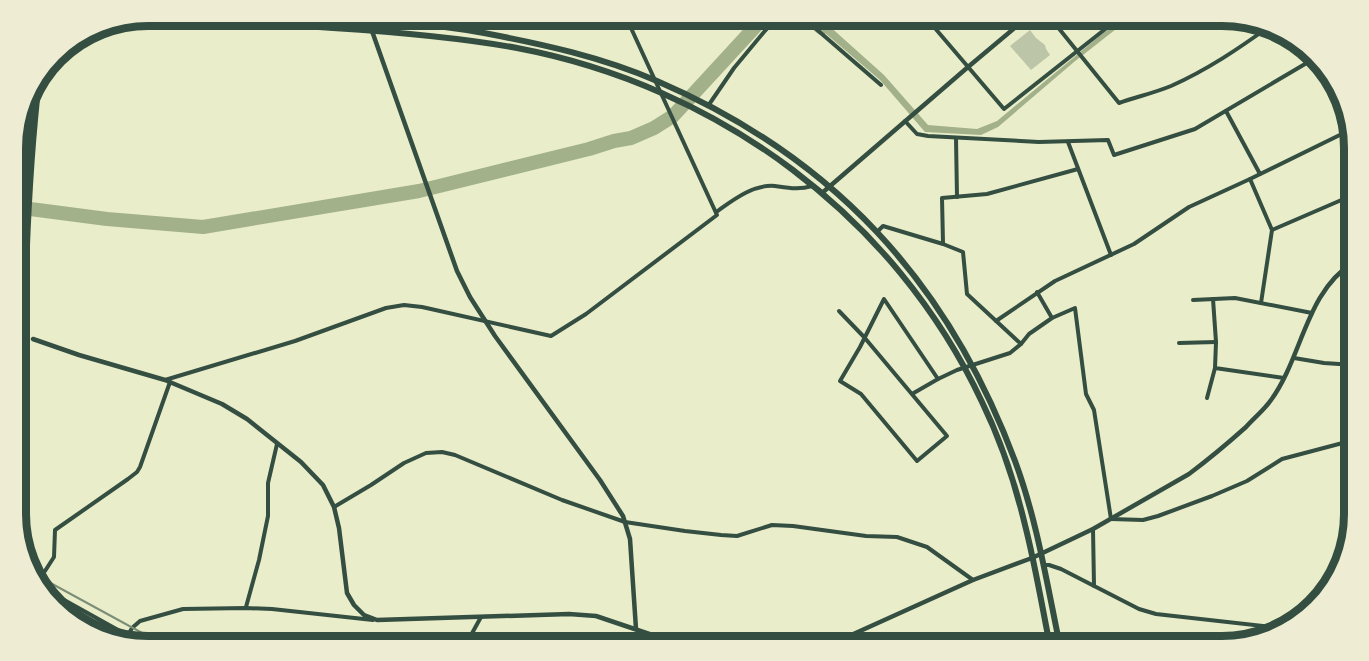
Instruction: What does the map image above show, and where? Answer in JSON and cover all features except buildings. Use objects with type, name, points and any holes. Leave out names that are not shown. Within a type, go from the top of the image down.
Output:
[{"type":"highway","points":[[302,26],[450,38],[519,48],[590,66],[660,92],[698,110],[750,140],[822,193],[846,215],[901,274],[936,321],[965,368],[1008,466],[1026,527],[1048,635]]},
{"type":"highway","points":[[433,26],[519,40],[593,58],[655,80],[706,105],[764,138],[829,186],[877,231],[932,300],[973,365],[1003,430],[1027,497],[1058,635]]},
{"type":"highway","points":[[26,291],[30,184],[37,96]]},
{"type":"main road","points":[[370,26],[372,31]]},
{"type":"street","points":[[630,26],[716,212]]},
{"type":"street","points":[[706,105],[769,26]]},
{"type":"street","points":[[812,26],[880,85]]},
{"type":"street","points":[[933,26],[1004,109],[1109,26]]},
{"type":"street","points":[[822,193],[1017,26]]},
{"type":"street","points":[[1057,26],[1119,103],[1170,87],[1223,60],[1261,33]]},
{"type":"street","points":[[372,31],[457,271],[470,297],[616,502],[625,522],[630,539],[640,636]]},
{"type":"street","points":[[907,120],[917,134],[928,136],[1039,142],[1108,140],[1114,155],[1195,129],[1308,61]]},
{"type":"street","points":[[1227,111],[1260,174]]},
{"type":"street","points":[[996,321],[1055,281],[1134,244],[1189,207],[1342,134]]},
{"type":"street","points":[[957,138],[957,197]]},
{"type":"street","points":[[1068,142],[1111,255]]},
{"type":"street","points":[[943,244],[942,198],[987,194],[1078,168]]},
{"type":"street","points":[[1250,179],[1272,230],[1261,303]]},
{"type":"street","points":[[167,381],[295,341],[386,308],[414,305],[551,336],[595,307],[738,196],[754,189],[772,186],[802,189],[813,186]]},
{"type":"street","points":[[1272,230],[1344,199]]},
{"type":"street","points":[[877,231],[883,226],[963,252],[967,294],[1021,344]]},
{"type":"street","points":[[850,635],[973,579],[1032,558],[1093,529],[1189,474],[1219,452],[1257,416],[1271,399],[1294,358],[1312,313],[1329,284],[1344,270]]},
{"type":"street","points":[[1037,292],[1052,318]]},
{"type":"street","points":[[1193,300],[1235,298],[1312,313]]},
{"type":"street","points":[[839,311],[864,337],[947,436],[917,461],[861,394],[840,381],[860,347],[864,337],[884,299],[938,379]]},
{"type":"street","points":[[1207,398],[1215,368],[1214,299]]},
{"type":"street","points":[[912,394],[938,379],[1010,353],[1029,334],[1052,318],[1075,308],[1086,394],[1094,410],[1112,519]]},
{"type":"street","points":[[33,339],[167,381],[222,404],[247,419],[301,462],[323,485],[334,507],[339,528],[347,593],[364,615],[377,620]]},
{"type":"street","points":[[1179,343],[1216,342]]},
{"type":"street","points":[[1294,358],[1344,364]]},
{"type":"street","points":[[1215,368],[1284,378]]},
{"type":"street","points":[[45,571],[54,557],[55,530],[140,467],[167,381]]},
{"type":"street","points":[[1112,519],[1143,520],[1158,516],[1247,481],[1282,459],[1344,443]]},
{"type":"street","points":[[246,608],[268,516],[268,483],[278,444]]},
{"type":"street","points":[[334,507],[404,463],[426,453],[442,452],[455,455],[562,500],[625,522],[737,536],[772,525],[866,536],[897,537],[927,547],[973,579]]},
{"type":"street","points":[[1093,529],[1094,586]]},
{"type":"street","points":[[1043,566],[1049,565],[1061,569],[1139,609],[1156,614],[1267,626]]},
{"type":"street","points":[[60,598],[113,630]]},
{"type":"street","points":[[128,634],[132,627],[141,621],[183,609],[246,608],[377,620],[569,614],[596,616],[653,636]]},
{"type":"street","points":[[471,636],[481,617]]},
{"type":"shaded area","points":[[817,26],[829,26],[884,75],[928,125],[977,129],[997,121],[1102,34],[1113,26],[1120,26],[998,127],[981,135],[925,132],[880,80]]},
{"type":"waterway","points":[[26,208],[107,219],[203,227],[419,191],[589,149],[631,138],[654,128],[673,116],[756,26]]},
{"type":"railway","points":[[46,580],[148,636]]}]
